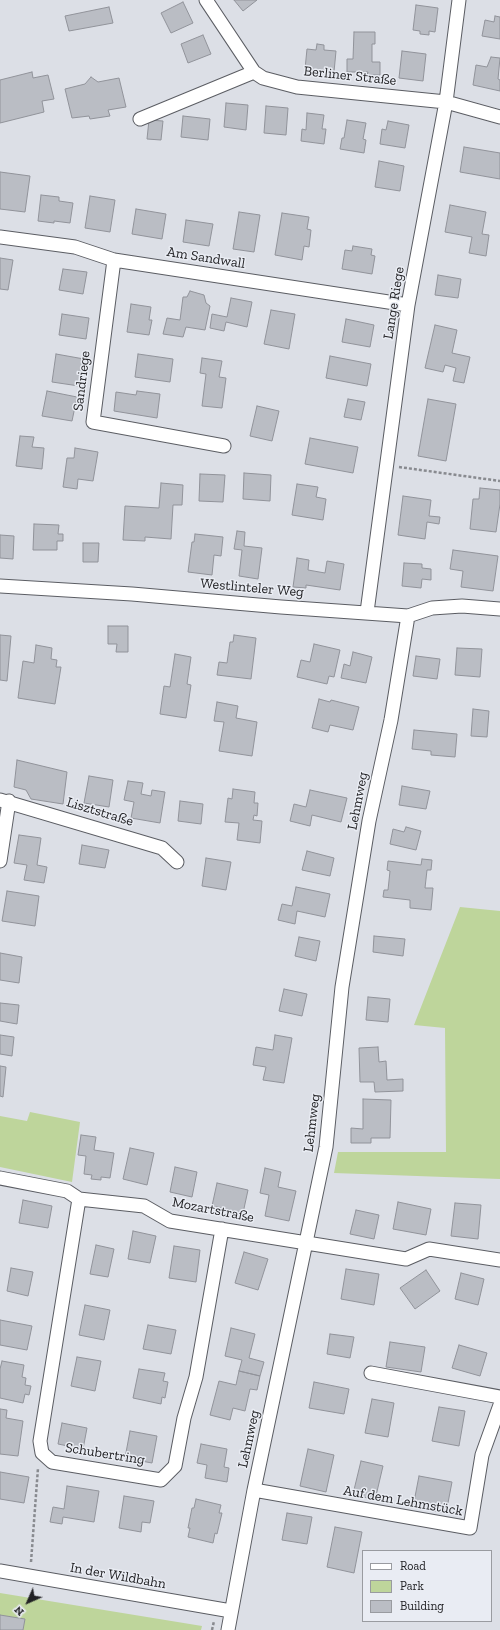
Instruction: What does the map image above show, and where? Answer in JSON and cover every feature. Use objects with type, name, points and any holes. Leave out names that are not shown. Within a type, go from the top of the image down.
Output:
[{"type":"street","points":[[140,119],[254,72],[206,0]]},
{"type":"street","name":"Lange Riege","points":[[367,612],[408,305],[446,102],[459,0]]},
{"type":"street","name":"Berliner Straße","points":[[254,72],[263,78],[297,87],[446,102],[500,117]]},
{"type":"street","name":"Am Sandwall","points":[[0,237],[75,247],[114,260],[408,305]]},
{"type":"street","name":"Sandriege","points":[[114,260],[93,422],[224,446]]},
{"type":"street","name":"Westlinteler Weg","points":[[0,586],[132,594],[408,616],[432,608],[462,606],[500,609]]},
{"type":"street","name":"Lehmweg","points":[[228,1630],[254,1490],[326,1147],[343,980],[369,821],[391,720],[408,616]]},
{"type":"street","name":"Lisztstraße","points":[[0,861],[5,800],[162,848],[177,862]]},
{"type":"street","name":"Mozartstraße","points":[[0,1178],[68,1191],[79,1199],[144,1206],[170,1221],[307,1242]]},
{"type":"street","name":"Schubertring","points":[[79,1199],[40,1441],[42,1453],[52,1462],[161,1480],[175,1466],[184,1418],[196,1377],[204,1324],[222,1229]]},
{"type":"street","points":[[307,1242],[406,1259],[429,1249],[500,1260]]},
{"type":"street","points":[[371,1373],[500,1397]]},
{"type":"street","name":"Auf dem Lehmstück","points":[[254,1490],[470,1528],[482,1455],[500,1405]]},
{"type":"street","name":"In der Wildbahn","points":[[0,1571],[232,1611]]},
{"type":"path","points":[[387,466],[500,481]]},
{"type":"path","points":[[29,1577],[38,1465]]},
{"type":"green space","points":[[460,907],[500,911],[500,1179],[334,1173],[338,1152],[446,1152],[445,1028],[414,1025]]},
{"type":"green space","points":[[30,1112],[80,1122],[72,1182],[0,1167],[0,1116],[27,1121]]},
{"type":"green space","points":[[0,1593],[202,1626],[201,1630],[0,1630]]},
{"type":"building","points":[[234,0],[257,0],[243,11]]},
{"type":"building","points":[[183,2],[193,23],[171,33],[161,13]]},
{"type":"building","points":[[416,5],[438,8],[435,32],[429,31],[429,35],[420,34],[420,31],[413,30]]},
{"type":"building","points":[[109,7],[113,23],[69,31],[65,16]]},
{"type":"building","points":[[495,16],[500,17],[500,39],[482,36],[485,20],[494,22]]},
{"type":"building","points":[[354,32],[375,32],[375,44],[372,44],[372,62],[380,62],[380,75],[367,75],[368,72],[347,72],[347,59],[353,59]]},
{"type":"building","points":[[203,35],[211,54],[188,63],[181,44]]},
{"type":"building","points":[[317,44],[324,45],[324,50],[336,51],[334,72],[305,69],[307,49],[316,50]]},
{"type":"building","points":[[402,51],[426,54],[423,81],[399,78]]},
{"type":"building","points":[[491,57],[500,58],[498,79],[500,80],[500,91],[473,85],[476,65],[487,67]]},
{"type":"building","points":[[32,72],[33,78],[48,75],[54,99],[42,101],[44,112],[0,123],[0,80]]},
{"type":"building","points":[[91,77],[98,82],[119,78],[126,107],[108,110],[110,116],[90,119],[89,116],[72,118],[65,89],[85,84]]},
{"type":"building","points":[[226,103],[248,105],[246,130],[224,127]]},
{"type":"building","points":[[266,106],[288,108],[286,135],[264,133]]},
{"type":"building","points":[[307,113],[324,115],[322,129],[326,129],[324,144],[301,141],[302,129],[306,130]]},
{"type":"building","points":[[183,116],[210,119],[208,140],[181,137]]},
{"type":"building","points":[[149,120],[163,121],[161,140],[147,139]]},
{"type":"building","points":[[347,120],[366,123],[363,139],[366,140],[364,153],[340,149],[342,138],[344,138]]},
{"type":"building","points":[[388,121],[409,125],[405,148],[380,144],[382,129],[386,130]]},
{"type":"building","points":[[464,147],[500,153],[500,179],[460,172]]},
{"type":"building","points":[[379,161],[404,166],[400,191],[375,187]]},
{"type":"building","points":[[0,172],[30,176],[25,212],[0,209]]},
{"type":"building","points":[[41,195],[59,197],[59,201],[73,203],[70,223],[38,221]]},
{"type":"building","points":[[90,196],[115,200],[110,232],[85,228]]},
{"type":"building","points":[[450,205],[486,212],[482,234],[489,235],[486,256],[469,253],[472,237],[445,232]]},
{"type":"building","points":[[136,209],[166,214],[162,239],[132,234]]},
{"type":"building","points":[[239,212],[260,215],[254,252],[233,249]]},
{"type":"building","points":[[282,213],[309,217],[307,229],[311,230],[309,247],[304,246],[302,260],[275,255]]},
{"type":"building","points":[[186,220],[213,224],[209,246],[183,242]]},
{"type":"building","points":[[353,246],[372,249],[371,255],[375,256],[372,274],[342,269],[345,250],[352,251]]},
{"type":"building","points":[[0,258],[13,260],[8,290],[0,289]]},
{"type":"building","points":[[63,269],[87,272],[83,294],[59,290]]},
{"type":"building","points":[[438,275],[461,279],[458,298],[435,295]]},
{"type":"building","points":[[190,291],[204,295],[206,303],[210,306],[205,330],[186,327],[183,337],[163,334],[167,318],[180,320],[183,297],[187,297]]},
{"type":"building","points":[[231,298],[252,302],[247,327],[226,322],[224,331],[210,328],[212,314],[227,317]]},
{"type":"building","points":[[131,304],[151,307],[149,320],[152,320],[149,335],[127,332]]},
{"type":"building","points":[[271,310],[295,314],[289,349],[264,344]]},
{"type":"building","points":[[62,314],[89,318],[86,339],[59,335]]},
{"type":"building","points":[[346,319],[374,325],[370,347],[342,342]]},
{"type":"building","points":[[435,325],[457,330],[452,353],[470,357],[464,383],[453,381],[456,368],[445,365],[443,372],[425,368]]},
{"type":"building","points":[[56,354],[84,359],[79,386],[52,382]]},
{"type":"building","points":[[138,354],[173,359],[170,382],[135,377]]},
{"type":"building","points":[[330,356],[371,364],[367,386],[326,378]]},
{"type":"building","points":[[202,358],[222,361],[219,377],[226,378],[222,408],[202,406],[206,374],[200,373]]},
{"type":"building","points":[[47,391],[77,397],[72,421],[42,416]]},
{"type":"building","points":[[137,391],[160,394],[157,418],[114,411],[116,392],[136,395]]},
{"type":"building","points":[[348,399],[365,402],[361,420],[344,417]]},
{"type":"building","points":[[428,399],[456,404],[446,461],[418,456]]},
{"type":"building","points":[[257,406],[279,411],[272,441],[250,436]]},
{"type":"building","points":[[20,436],[34,437],[32,447],[44,448],[42,469],[16,466]]},
{"type":"building","points":[[310,438],[358,447],[353,473],[305,464]]},
{"type":"building","points":[[75,448],[98,452],[93,481],[78,479],[77,489],[63,487],[67,458],[74,458]]},
{"type":"building","points":[[244,473],[271,475],[270,501],[243,499]]},
{"type":"building","points":[[200,474],[225,475],[223,502],[199,501]]},
{"type":"building","points":[[161,483],[183,485],[182,505],[173,505],[171,539],[145,537],[145,541],[123,540],[125,506],[159,508]]},
{"type":"building","points":[[297,484],[318,487],[316,497],[326,499],[323,520],[292,515]]},
{"type":"building","points":[[480,488],[500,490],[500,504],[496,532],[470,529],[473,499],[479,499]]},
{"type":"building","points":[[403,496],[431,500],[429,516],[440,517],[439,524],[427,522],[425,539],[398,535]]},
{"type":"building","points":[[34,524],[59,525],[58,534],[63,534],[63,541],[57,541],[57,550],[33,550]]},
{"type":"building","points":[[237,531],[245,532],[244,546],[262,548],[258,579],[239,576],[242,550],[234,549]]},
{"type":"building","points":[[195,534],[223,537],[221,556],[214,555],[212,575],[188,572],[192,542],[194,542]]},
{"type":"building","points":[[0,535],[14,536],[13,559],[0,558]]},
{"type":"building","points":[[83,543],[99,543],[98,562],[83,562]]},
{"type":"building","points":[[453,550],[498,556],[493,591],[461,587],[463,571],[450,569]]},
{"type":"building","points":[[297,558],[309,560],[308,570],[325,573],[327,561],[344,564],[340,590],[306,585],[306,588],[293,587]]},
{"type":"building","points":[[404,563],[422,564],[422,568],[431,569],[431,580],[422,579],[421,588],[402,586]]},
{"type":"building","points":[[108,626],[128,626],[128,652],[116,652],[117,644],[108,644]]},
{"type":"building","points":[[0,635],[11,636],[7,681],[0,680]]},
{"type":"building","points":[[234,635],[256,638],[251,679],[217,675],[219,662],[227,663],[230,642],[233,642]]},
{"type":"building","points":[[314,644],[340,650],[334,677],[329,676],[327,684],[297,677],[301,660],[310,662]]},
{"type":"building","points":[[36,645],[52,648],[51,659],[57,660],[56,667],[61,667],[55,704],[18,698],[23,661],[34,663]]},
{"type":"building","points":[[457,648],[482,649],[480,677],[455,675]]},
{"type":"building","points":[[353,652],[372,657],[366,683],[341,678],[344,664],[350,666]]},
{"type":"building","points":[[175,654],[191,657],[187,684],[191,685],[186,718],[160,714],[164,686],[170,687]]},
{"type":"building","points":[[416,656],[440,659],[437,679],[413,676]]},
{"type":"building","points":[[319,699],[330,702],[331,700],[359,707],[353,730],[330,725],[328,732],[312,728]]},
{"type":"building","points":[[217,702],[238,706],[236,718],[257,722],[252,756],[219,751],[224,722],[214,721]]},
{"type":"building","points":[[473,709],[489,711],[487,737],[471,736]]},
{"type":"building","points":[[414,730],[457,734],[455,757],[431,755],[431,751],[412,749]]},
{"type":"building","points":[[17,760],[67,772],[63,804],[31,799],[26,790],[14,787]]},
{"type":"building","points":[[89,776],[113,780],[109,807],[84,803]]},
{"type":"building","points":[[128,781],[143,783],[141,794],[151,796],[152,790],[165,792],[160,823],[131,818],[134,802],[124,800]]},
{"type":"building","points":[[402,786],[430,791],[426,809],[399,805]]},
{"type":"building","points":[[233,789],[255,792],[254,803],[258,803],[257,816],[254,815],[253,820],[262,821],[260,843],[237,840],[239,823],[225,822],[228,798],[232,799]]},
{"type":"building","points":[[310,790],[347,798],[341,822],[312,815],[310,826],[290,821],[294,804],[306,807]]},
{"type":"building","points":[[180,801],[203,804],[201,824],[178,821]]},
{"type":"building","points":[[406,827],[421,831],[416,850],[390,844],[393,829],[404,832]]},
{"type":"building","points":[[19,835],[41,838],[37,865],[47,867],[44,883],[24,880],[27,865],[14,863]]},
{"type":"building","points":[[82,845],[109,850],[105,868],[79,864]]},
{"type":"building","points":[[307,851],[334,858],[330,876],[302,870]]},
{"type":"building","points":[[206,858],[231,862],[226,890],[202,886]]},
{"type":"building","points":[[422,859],[432,860],[431,870],[427,870],[425,888],[433,888],[431,910],[410,908],[410,900],[383,897],[384,890],[388,890],[390,871],[387,870],[388,861],[421,865]]},
{"type":"building","points":[[296,887],[330,894],[325,917],[297,911],[295,924],[278,920],[282,904],[292,906]]},
{"type":"building","points":[[7,891],[39,896],[35,926],[2,921]]},
{"type":"building","points":[[374,936],[405,939],[403,956],[373,952]]},
{"type":"building","points":[[299,937],[320,941],[316,961],[295,956]]},
{"type":"building","points":[[0,953],[22,957],[19,983],[0,980]]},
{"type":"building","points":[[284,989],[307,994],[302,1016],[279,1011]]},
{"type":"building","points":[[368,997],[390,999],[388,1022],[366,1020]]},
{"type":"building","points":[[0,1003],[19,1005],[17,1024],[0,1021]]},
{"type":"building","points":[[0,1035],[14,1037],[12,1056],[0,1054]]},
{"type":"building","points":[[275,1035],[292,1038],[284,1083],[263,1080],[266,1067],[253,1065],[256,1047],[273,1050]]},
{"type":"building","points":[[378,1047],[379,1062],[386,1061],[387,1080],[403,1079],[403,1091],[375,1092],[374,1082],[360,1082],[359,1048]]},
{"type":"building","points":[[0,1066],[6,1067],[3,1097],[0,1096]]},
{"type":"building","points":[[363,1099],[391,1100],[390,1138],[371,1138],[371,1143],[351,1143],[351,1128],[363,1129]]},
{"type":"building","points":[[81,1135],[96,1137],[94,1150],[114,1153],[110,1178],[101,1177],[101,1180],[91,1179],[92,1175],[84,1174],[86,1156],[78,1155]]},
{"type":"building","points":[[130,1148],[154,1153],[147,1185],[123,1179]]},
{"type":"building","points":[[175,1167],[197,1172],[192,1197],[170,1192]]},
{"type":"building","points":[[265,1168],[281,1172],[278,1187],[296,1191],[289,1221],[265,1216],[269,1195],[260,1193]]},
{"type":"building","points":[[217,1183],[248,1190],[243,1213],[212,1206]]},
{"type":"building","points":[[23,1200],[52,1206],[48,1228],[19,1223]]},
{"type":"building","points":[[398,1202],[431,1209],[426,1235],[393,1229]]},
{"type":"building","points":[[455,1203],[481,1205],[478,1239],[451,1236]]},
{"type":"building","points":[[356,1210],[379,1215],[374,1239],[350,1234]]},
{"type":"building","points":[[133,1231],[156,1236],[150,1263],[128,1259]]},
{"type":"building","points":[[96,1245],[114,1249],[108,1277],[90,1274]]},
{"type":"building","points":[[174,1246],[200,1250],[196,1282],[169,1278]]},
{"type":"building","points":[[244,1252],[268,1259],[258,1290],[235,1283]]},
{"type":"building","points":[[11,1268],[33,1272],[28,1296],[7,1291]]},
{"type":"building","points":[[346,1269],[379,1274],[374,1305],[341,1299]]},
{"type":"building","points":[[426,1270],[440,1291],[415,1309],[400,1288]]},
{"type":"building","points":[[461,1273],[484,1279],[478,1305],[455,1299]]},
{"type":"building","points":[[85,1305],[110,1310],[104,1340],[79,1335]]},
{"type":"building","points":[[0,1320],[32,1326],[27,1350],[0,1345]]},
{"type":"building","points":[[148,1325],[176,1330],[171,1354],[143,1349]]},
{"type":"building","points":[[231,1328],[255,1334],[249,1358],[264,1362],[260,1376],[239,1371],[242,1360],[225,1356]]},
{"type":"building","points":[[330,1334],[354,1337],[350,1358],[327,1354]]},
{"type":"building","points":[[390,1342],[425,1347],[421,1372],[386,1367]]},
{"type":"building","points":[[459,1345],[487,1353],[480,1376],[452,1368]]},
{"type":"building","points":[[77,1357],[101,1361],[95,1391],[71,1386]]},
{"type":"building","points":[[2,1361],[24,1365],[22,1377],[26,1378],[25,1385],[31,1386],[29,1395],[25,1394],[23,1403],[0,1398],[0,1369]]},
{"type":"building","points":[[139,1369],[165,1373],[163,1381],[168,1382],[165,1398],[162,1397],[161,1404],[133,1398]]},
{"type":"building","points":[[239,1371],[260,1376],[257,1390],[250,1389],[245,1411],[233,1408],[230,1420],[210,1415],[219,1381],[236,1385]]},
{"type":"building","points":[[314,1382],[349,1389],[344,1414],[309,1408]]},
{"type":"building","points":[[372,1399],[394,1403],[388,1437],[365,1433]]},
{"type":"building","points":[[439,1407],[465,1411],[459,1446],[432,1441]]},
{"type":"building","points":[[0,1409],[7,1410],[6,1418],[23,1421],[18,1456],[0,1454]]},
{"type":"building","points":[[62,1423],[87,1428],[83,1449],[58,1444]]},
{"type":"building","points":[[130,1431],[157,1436],[152,1463],[125,1458]]},
{"type":"building","points":[[201,1444],[227,1449],[224,1467],[229,1468],[227,1482],[205,1478],[207,1465],[197,1463]]},
{"type":"building","points":[[308,1449],[334,1455],[326,1492],[300,1486]]},
{"type":"building","points":[[361,1461],[383,1466],[375,1500],[353,1494]]},
{"type":"building","points":[[0,1472],[29,1477],[24,1503],[0,1499]]},
{"type":"building","points":[[419,1476],[452,1482],[446,1513],[413,1507]]},
{"type":"building","points":[[67,1486],[99,1491],[94,1522],[63,1517],[62,1524],[50,1522],[53,1507],[64,1509]]},
{"type":"building","points":[[124,1496],[154,1501],[150,1523],[142,1522],[141,1532],[119,1528]]},
{"type":"building","points":[[196,1499],[221,1505],[219,1513],[222,1513],[217,1534],[215,1533],[213,1543],[188,1537],[190,1528],[188,1528],[192,1508],[194,1508]]},
{"type":"building","points":[[287,1513],[312,1517],[307,1544],[282,1540]]},
{"type":"building","points":[[335,1527],[362,1532],[354,1573],[327,1567]]},
{"type":"building","points":[[0,1615],[25,1619],[23,1630],[0,1630]]}]
